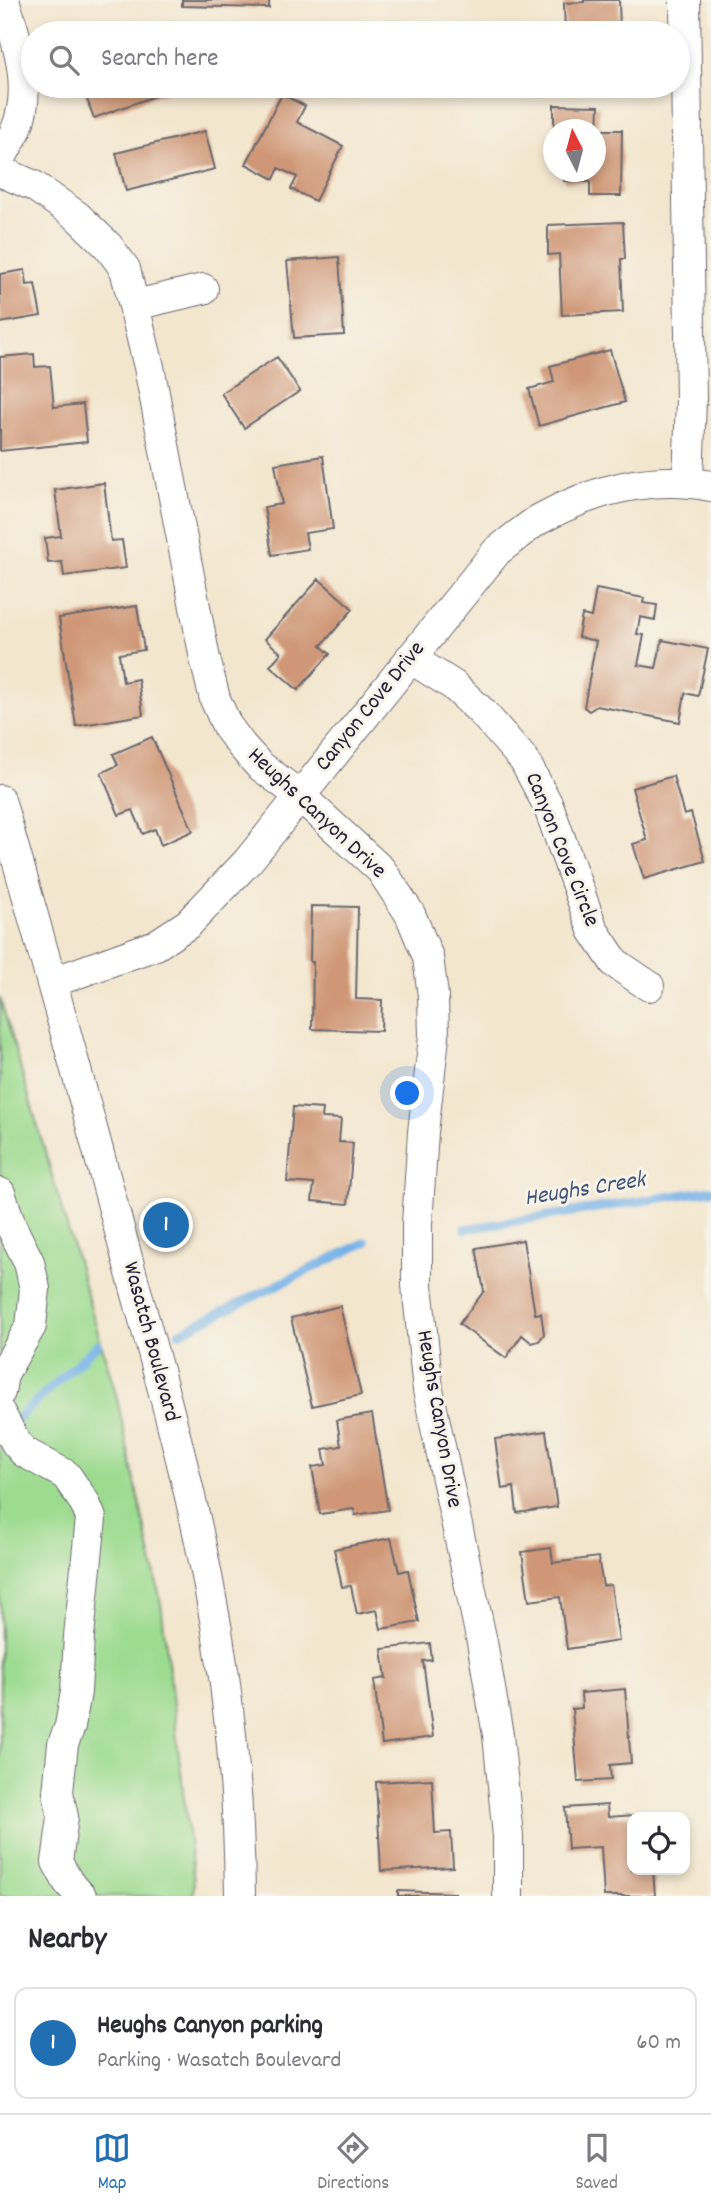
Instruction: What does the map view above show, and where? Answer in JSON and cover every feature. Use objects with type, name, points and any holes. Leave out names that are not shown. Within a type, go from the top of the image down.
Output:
[{"type":"street","points":[[4,0],[20,49],[21,60]]},
{"type":"street","points":[[685,0],[685,21]]},
{"type":"street","points":[[0,160],[17,128],[23,98]]},
{"type":"street","points":[[686,98],[691,400],[699,484]]},
{"type":"street","name":"Heughs Canyon Drive","points":[[0,171],[34,186],[77,216],[108,246],[125,269],[159,414],[205,659],[215,699],[227,726],[259,765],[299,795],[381,870],[410,914],[428,957],[434,1037],[422,1145],[417,1224],[417,1285],[428,1390],[482,1642],[498,1735],[508,1836],[508,1896]]},
{"type":"street","points":[[135,305],[203,289]]},
{"type":"street","name":"Canyon Cove Drive","points":[[53,982],[156,945],[188,924],[248,862],[497,551],[538,520],[585,497],[627,485],[699,484]]},
{"type":"street","name":"Canyon Cove Circle","points":[[410,658],[453,685],[482,712],[524,761],[548,806],[593,930],[615,963],[649,986]]},
{"type":"street","name":"Wasatch Boulevard","points":[[0,800],[53,982],[167,1407],[208,1577],[228,1710],[235,1783],[240,1896]]},
{"type":"street","points":[[0,1193],[12,1228],[29,1262],[35,1289],[31,1326],[3,1374],[0,1392]]},
{"type":"street","points":[[7,1427],[24,1452],[66,1475],[85,1503],[91,1518],[76,1692],[70,1726],[63,1744],[58,1792],[62,1817],[57,1862],[68,1882],[81,1896]]},
{"type":"green space","points":[[0,998],[116,1394],[161,1603],[194,1883],[193,1896],[0,1896]]},
{"type":"building","points":[[182,0],[269,0],[269,8],[182,6]]},
{"type":"building","points":[[619,0],[620,21],[565,21],[564,3]]},
{"type":"building","points":[[86,98],[149,98],[94,118]]},
{"type":"building","points":[[280,98],[290,98],[305,106],[297,122],[343,146],[315,201],[291,189],[297,177],[279,168],[274,179],[246,164]]},
{"type":"building","points":[[554,105],[599,106],[598,119],[554,119]]},
{"type":"building","points":[[606,130],[622,130],[621,196],[590,196],[590,182],[606,182]]},
{"type":"building","points":[[205,131],[215,169],[126,191],[116,153]]},
{"type":"building","points":[[623,222],[623,312],[562,315],[559,254],[548,255],[548,225]]},
{"type":"building","points":[[339,257],[344,335],[294,338],[287,261]]},
{"type":"building","points":[[25,270],[27,285],[35,284],[41,316],[0,323],[0,274]]},
{"type":"building","points":[[610,350],[625,402],[539,426],[529,389],[554,382],[550,366]]},
{"type":"building","points":[[34,354],[35,367],[50,366],[54,407],[83,404],[87,442],[0,451],[0,357]]},
{"type":"building","points":[[277,357],[300,391],[244,428],[221,393]]},
{"type":"building","points":[[323,456],[333,529],[305,533],[308,549],[272,555],[264,507],[282,504],[275,464]]},
{"type":"building","points":[[104,483],[111,541],[122,540],[126,568],[64,576],[62,562],[48,563],[45,538],[61,536],[55,490]]},
{"type":"building","points":[[319,579],[353,609],[321,646],[330,654],[298,690],[270,666],[281,653],[265,639]]},
{"type":"building","points":[[596,589],[644,598],[643,603],[657,605],[655,620],[640,617],[637,634],[644,635],[638,665],[656,668],[662,640],[708,649],[698,696],[685,693],[680,722],[597,706],[589,711],[584,707],[596,641],[578,637],[582,615],[591,617]]},
{"type":"building","points":[[137,606],[144,650],[119,654],[123,682],[138,679],[143,715],[76,726],[59,618]]},
{"type":"building","points":[[152,737],[193,831],[161,845],[155,829],[143,834],[133,810],[119,815],[101,773],[118,765],[113,754]]},
{"type":"building","points":[[673,776],[684,815],[691,813],[705,861],[644,879],[633,844],[647,840],[632,788]]},
{"type":"building","points":[[311,906],[358,907],[356,999],[382,1000],[381,1031],[312,1029]]},
{"type":"building","points":[[293,1107],[323,1109],[322,1118],[341,1119],[339,1142],[353,1143],[348,1204],[312,1201],[314,1184],[287,1182]]},
{"type":"building","points":[[523,1240],[535,1314],[541,1313],[544,1334],[539,1341],[532,1343],[522,1335],[506,1358],[459,1324],[484,1291],[476,1248]]},
{"type":"building","points":[[340,1306],[361,1395],[312,1406],[291,1318]]},
{"type":"building","points":[[372,1414],[388,1510],[355,1515],[354,1509],[320,1514],[312,1467],[326,1465],[323,1449],[341,1446],[337,1420]]},
{"type":"building","points":[[546,1431],[557,1507],[517,1513],[514,1487],[502,1489],[495,1439]]},
{"type":"building","points":[[391,1538],[399,1572],[408,1570],[419,1622],[381,1629],[377,1610],[357,1614],[351,1586],[342,1587],[334,1549]]},
{"type":"building","points":[[551,1548],[553,1563],[598,1557],[603,1586],[611,1585],[619,1641],[567,1649],[560,1597],[529,1601],[522,1552]]},
{"type":"building","points":[[430,1643],[432,1660],[423,1661],[433,1737],[382,1744],[374,1680],[386,1678],[382,1649]]},
{"type":"building","points":[[625,1689],[631,1763],[610,1765],[611,1780],[578,1782],[572,1709],[582,1708],[581,1693]]},
{"type":"building","points":[[432,1779],[435,1833],[451,1832],[453,1867],[381,1871],[376,1782]]},
{"type":"building","points":[[607,1805],[608,1817],[627,1816],[627,1875],[653,1875],[655,1896],[604,1896],[601,1847],[568,1849],[565,1808]]},
{"type":"building","points":[[398,1891],[455,1893],[454,1896],[398,1896]]},
{"type":"waterway","name":"Heughs Creek","points":[[465,1229],[711,1190]]},
{"type":"waterway","name":"Heughs Creek","points":[[179,1333],[366,1242]]},
{"type":"waterway","name":"Heughs Creek","points":[[12,1424],[98,1344]]},
{"type":"place","name":"Heughs Canyon parking","points":[[166,1225]]}]
